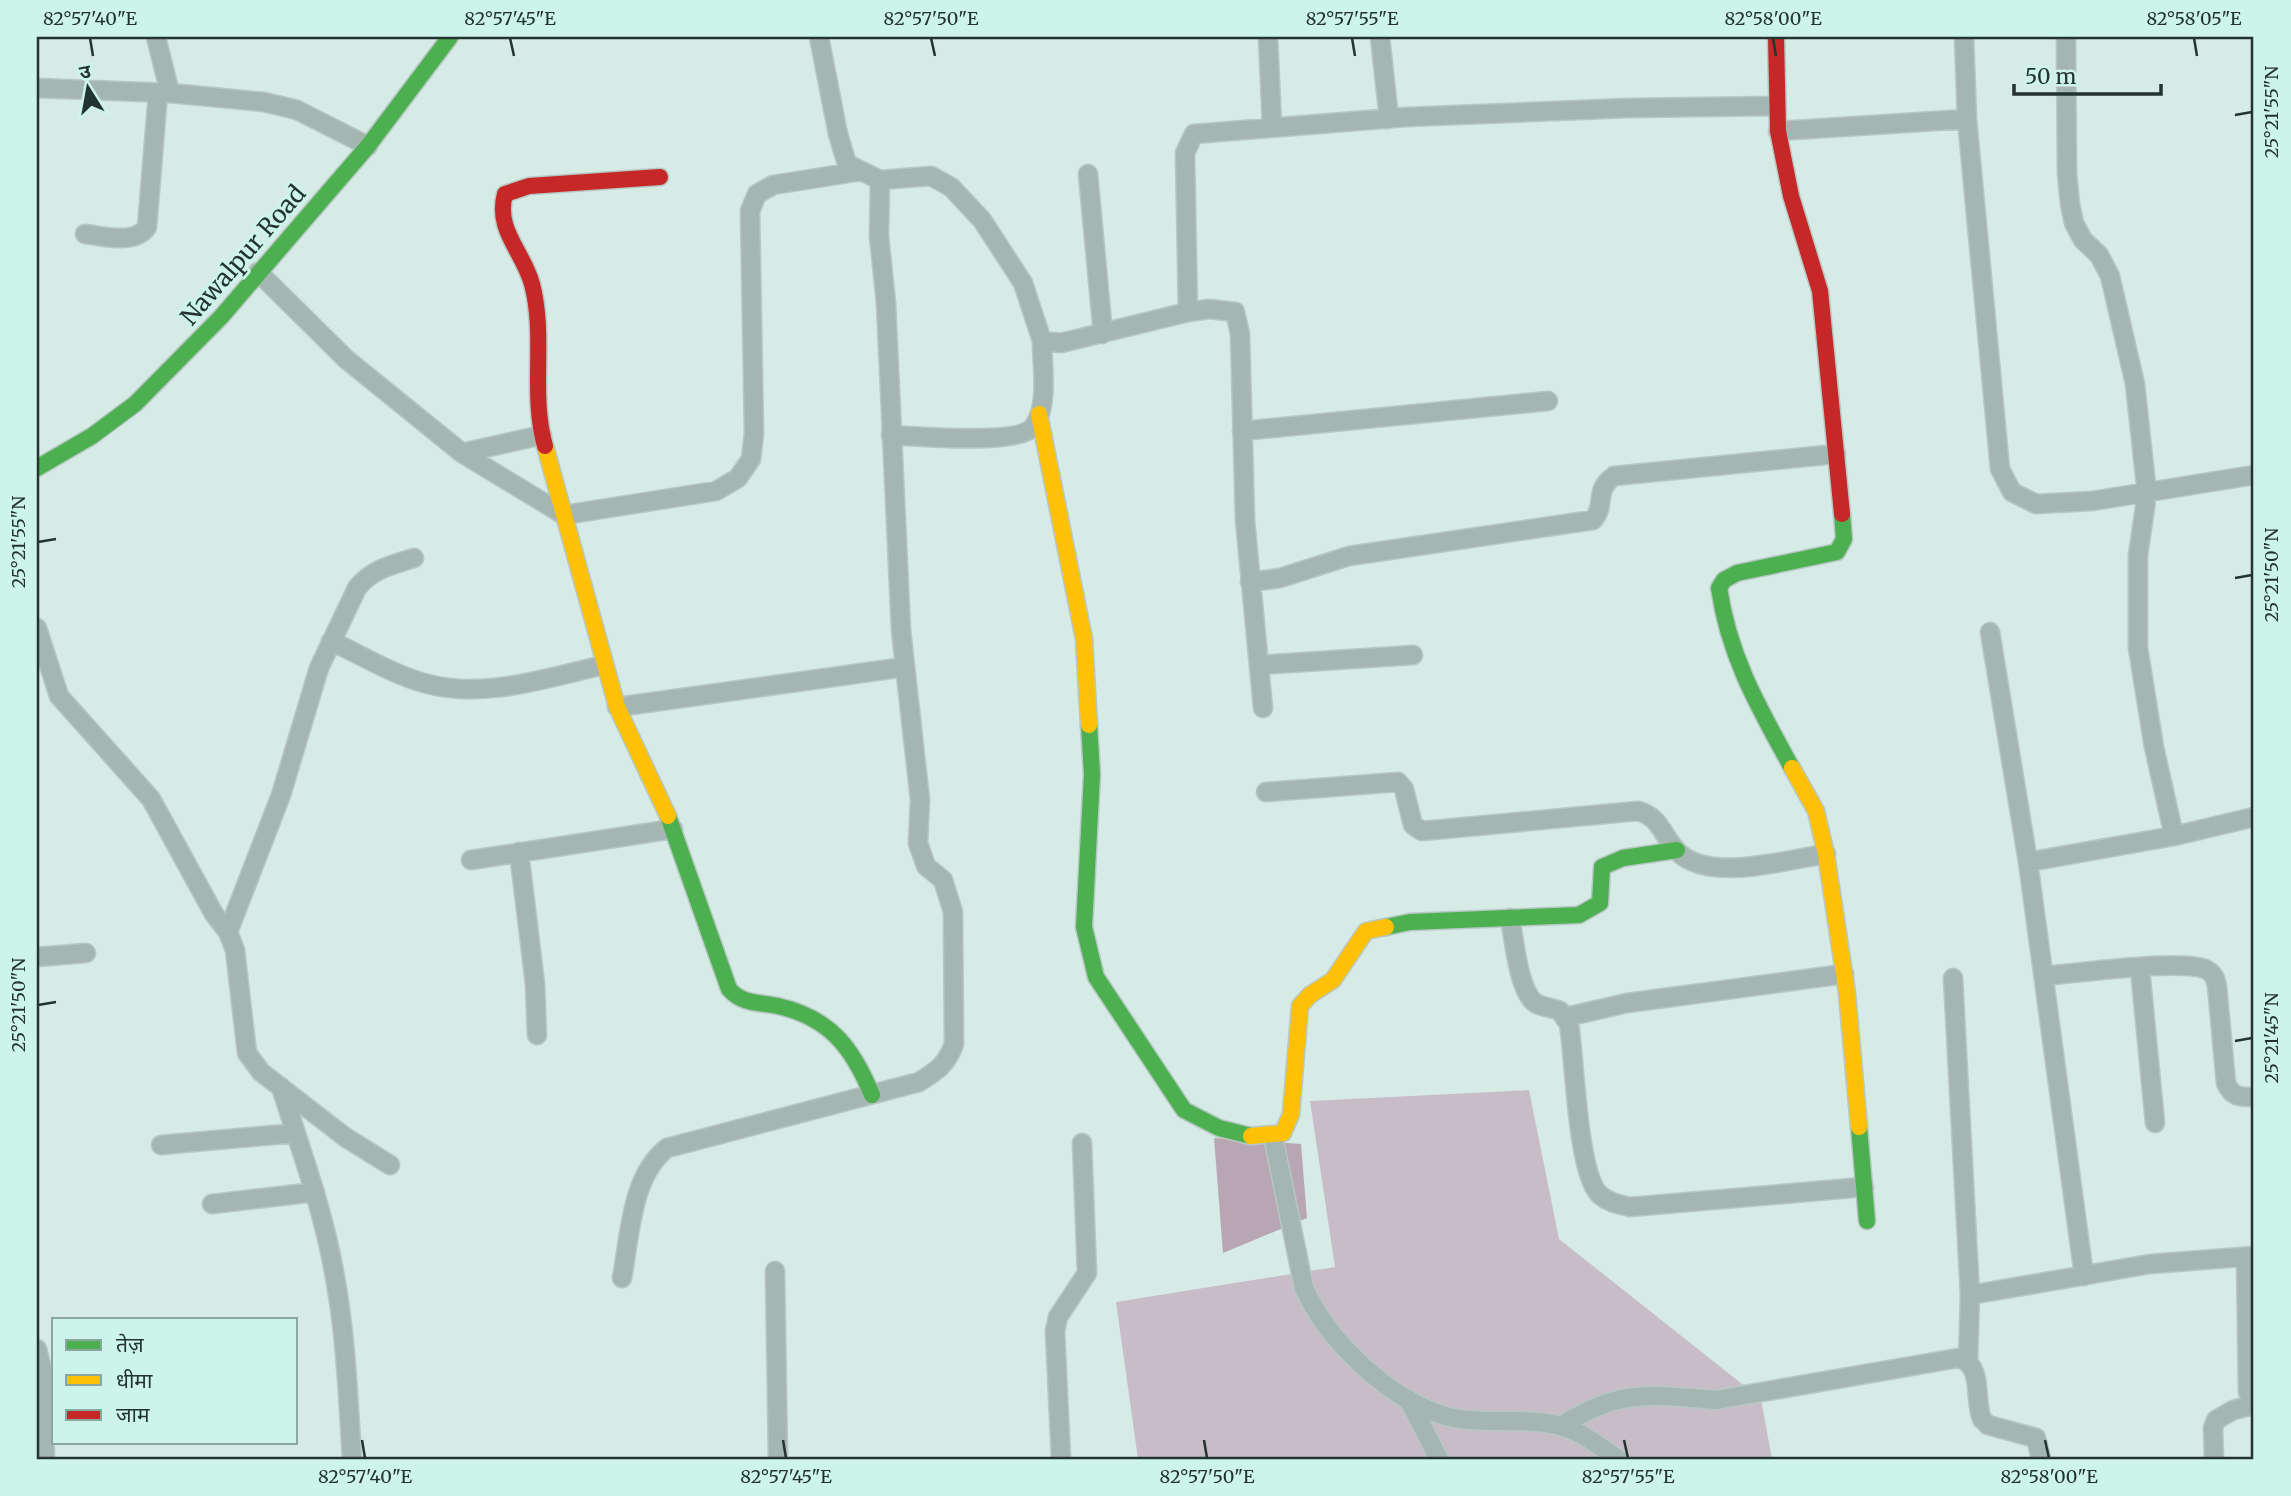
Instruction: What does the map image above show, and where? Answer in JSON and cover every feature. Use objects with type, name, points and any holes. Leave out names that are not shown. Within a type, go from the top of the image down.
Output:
[{"type":"street","points":[[85,234],[134,238],[142,234],[147,227],[164,93],[156,37]]},
{"type":"street","name":"Nawalpur Road","points":[[37,468],[92,436],[135,404],[222,317],[368,146],[450,37]]},
{"type":"street","points":[[819,37],[838,134],[847,164],[880,180],[931,176],[962,198],[982,220],[1023,283],[1042,341],[1039,414],[1084,639],[1092,774],[1084,927],[1096,977],[1171,1096],[1184,1110],[1202,1121],[1238,1133],[1273,1136],[1288,1128],[1292,1114],[1300,1006],[1310,995],[1333,980],[1366,931],[1398,923],[1579,915],[1596,910],[1601,904],[1602,867],[1623,858],[1676,850]]},
{"type":"street","points":[[1268,37],[1272,126]]},
{"type":"street","points":[[1380,37],[1389,119]]},
{"type":"street","points":[[1776,37],[1778,131],[1791,196],[1820,291],[1842,546],[1828,556],[1738,573],[1724,580],[1719,589],[1719,598],[1725,629],[1755,701],[1816,811],[1826,854],[1844,974],[1867,1222]]},
{"type":"street","points":[[1965,37],[1967,119],[2000,469],[2012,492],[2036,504],[2147,494],[2254,475]]},
{"type":"street","points":[[2066,37],[2067,173],[2070,204],[2074,223],[2083,240],[2099,256],[2110,276],[2135,384],[2147,494],[2138,555],[2138,648],[2154,747],[2174,836]]},
{"type":"street","points":[[37,88],[164,93],[264,102],[297,110],[368,146]]},
{"type":"street","points":[[1188,312],[1185,153],[1194,134],[1272,126],[1629,107],[1776,106]]},
{"type":"street","points":[[1778,131],[1967,119]]},
{"type":"street","points":[[258,272],[346,359],[462,453],[564,515],[716,491],[738,478],[751,459],[754,433],[750,211],[757,194],[773,186],[861,171]]},
{"type":"street","points":[[1088,173],[1103,334]]},
{"type":"street","points":[[660,177],[529,186],[505,194],[502,213],[506,231],[531,281],[536,306],[536,406],[542,435],[617,707],[673,829],[721,975],[736,999],[778,1006],[811,1020],[853,1052],[872,1095]]},
{"type":"street","points":[[622,1278],[640,1188],[654,1158],[667,1148],[791,1113],[919,1082],[939,1070],[949,1059],[954,1044],[953,912],[943,880],[926,866],[920,856],[920,800],[905,667],[886,303],[879,236],[880,180]]},
{"type":"street","points":[[1042,341],[1061,343],[1188,312],[1209,309],[1235,312],[1240,334],[1250,582],[1263,708]]},
{"type":"street","points":[[1242,431],[1548,401]]},
{"type":"street","points":[[891,435],[1011,436],[1027,432],[1039,414]]},
{"type":"street","points":[[462,453],[542,435]]},
{"type":"street","points":[[1250,582],[1280,579],[1349,556],[1593,520],[1599,513],[1600,492],[1604,484],[1614,476],[1836,454]]},
{"type":"street","points":[[228,932],[281,795],[319,668],[331,641],[364,578],[381,568],[414,558]]},
{"type":"street","points":[[1990,632],[2045,976],[2084,1276]]},
{"type":"street","points":[[38,637],[59,696],[151,799],[214,914],[228,932],[237,959],[247,1053],[261,1072],[345,1137],[390,1165]]},
{"type":"street","points":[[331,641],[421,682],[461,690],[522,683],[604,665]]},
{"type":"street","points":[[1259,665],[1413,655]]},
{"type":"street","points":[[617,707],[905,667]]},
{"type":"street","points":[[1266,792],[1398,782],[1404,789],[1413,825],[1422,831],[1638,811],[1657,819],[1676,850],[1701,866],[1714,869],[1826,854]]},
{"type":"street","points":[[2028,862],[2174,836],[2254,817]]},
{"type":"street","points":[[471,860],[673,829]]},
{"type":"street","points":[[519,852],[535,984],[537,1035]]},
{"type":"street","points":[[1510,918],[1519,968],[1530,997],[1543,1006],[1560,1011],[1566,1017],[1587,1172],[1598,1194],[1610,1202],[1630,1207],[1682,1205],[1864,1187]]},
{"type":"street","points":[[37,957],[86,953]]},
{"type":"street","points":[[2045,976],[2196,967],[2214,975],[2226,1083],[2230,1093],[2237,1097],[2254,1097]]},
{"type":"street","points":[[2140,969],[2155,1123]]},
{"type":"street","points":[[1566,1017],[1627,1003],[1844,974]]},
{"type":"street","points":[[1953,978],[1970,1295],[1968,1361],[1974,1369],[1982,1419],[1988,1425],[2036,1438],[2041,1459]]},
{"type":"street","points":[[281,1087],[315,1192],[342,1315],[352,1459]]},
{"type":"street","points":[[161,1145],[296,1133]]},
{"type":"street","points":[[1273,1136],[1304,1288],[1314,1311],[1380,1380],[1408,1399],[1454,1417],[1561,1426],[1577,1432],[1618,1459]]},
{"type":"street","points":[[1061,1459],[1055,1331],[1062,1310],[1087,1273],[1082,1143]]},
{"type":"street","points":[[212,1204],[315,1192]]},
{"type":"street","points":[[1970,1295],[2150,1264],[2250,1256],[2248,1392],[2254,1405],[2233,1410],[2216,1420],[2214,1459]]},
{"type":"street","points":[[775,1271],[778,1459]]},
{"type":"street","points":[[37,1349],[42,1369],[45,1459]]},
{"type":"street","points":[[1561,1426],[1597,1406],[1632,1396],[1679,1395],[1716,1400],[1946,1360],[1968,1361]]},
{"type":"street","points":[[1408,1399],[1439,1459]]},
{"type":"shaded area","points":[[1529,1090],[1559,1239],[1761,1399],[1772,1459],[1138,1459],[1116,1302],[1335,1267],[1310,1101]]},
{"type":"shaded area","points":[[1214,1138],[1301,1144],[1307,1218],[1223,1253]]},
{"type":"traffic: fast","points":[[37,468],[92,436],[135,404],[221,317],[368,146],[450,37]]},
{"type":"traffic: fast","points":[[1792,768],[1757,703],[1738,659],[1719,588],[1724,580],[1737,573],[1837,552],[1844,539],[1842,514]]},
{"type":"traffic: fast","points":[[1089,725],[1092,774],[1084,927],[1096,977],[1184,1110],[1219,1128],[1251,1136]]},
{"type":"traffic: fast","points":[[668,816],[729,989],[740,998],[796,1011],[826,1027],[857,1063],[872,1095]]},
{"type":"traffic: fast","points":[[1386,927],[1410,922],[1579,915],[1600,903],[1602,867],[1623,858],[1677,850]]},
{"type":"traffic: fast","points":[[1859,1127],[1867,1221]]},
{"type":"traffic: slow","points":[[1039,414],[1084,639],[1089,725]]},
{"type":"traffic: slow","points":[[545,446],[617,707],[668,816]]},
{"type":"traffic: slow","points":[[1792,768],[1816,811],[1826,854],[1847,993],[1859,1127]]},
{"type":"traffic: slow","points":[[1251,1136],[1283,1133],[1291,1114],[1300,1006],[1310,995],[1333,980],[1366,931],[1386,927]]},
{"type":"traffic: jam","points":[[1776,37],[1778,131],[1791,196],[1820,291],[1842,514]]},
{"type":"traffic: jam","points":[[545,446],[539,406],[536,304],[528,272],[507,230],[503,207],[505,194],[529,186],[660,177]]}]
